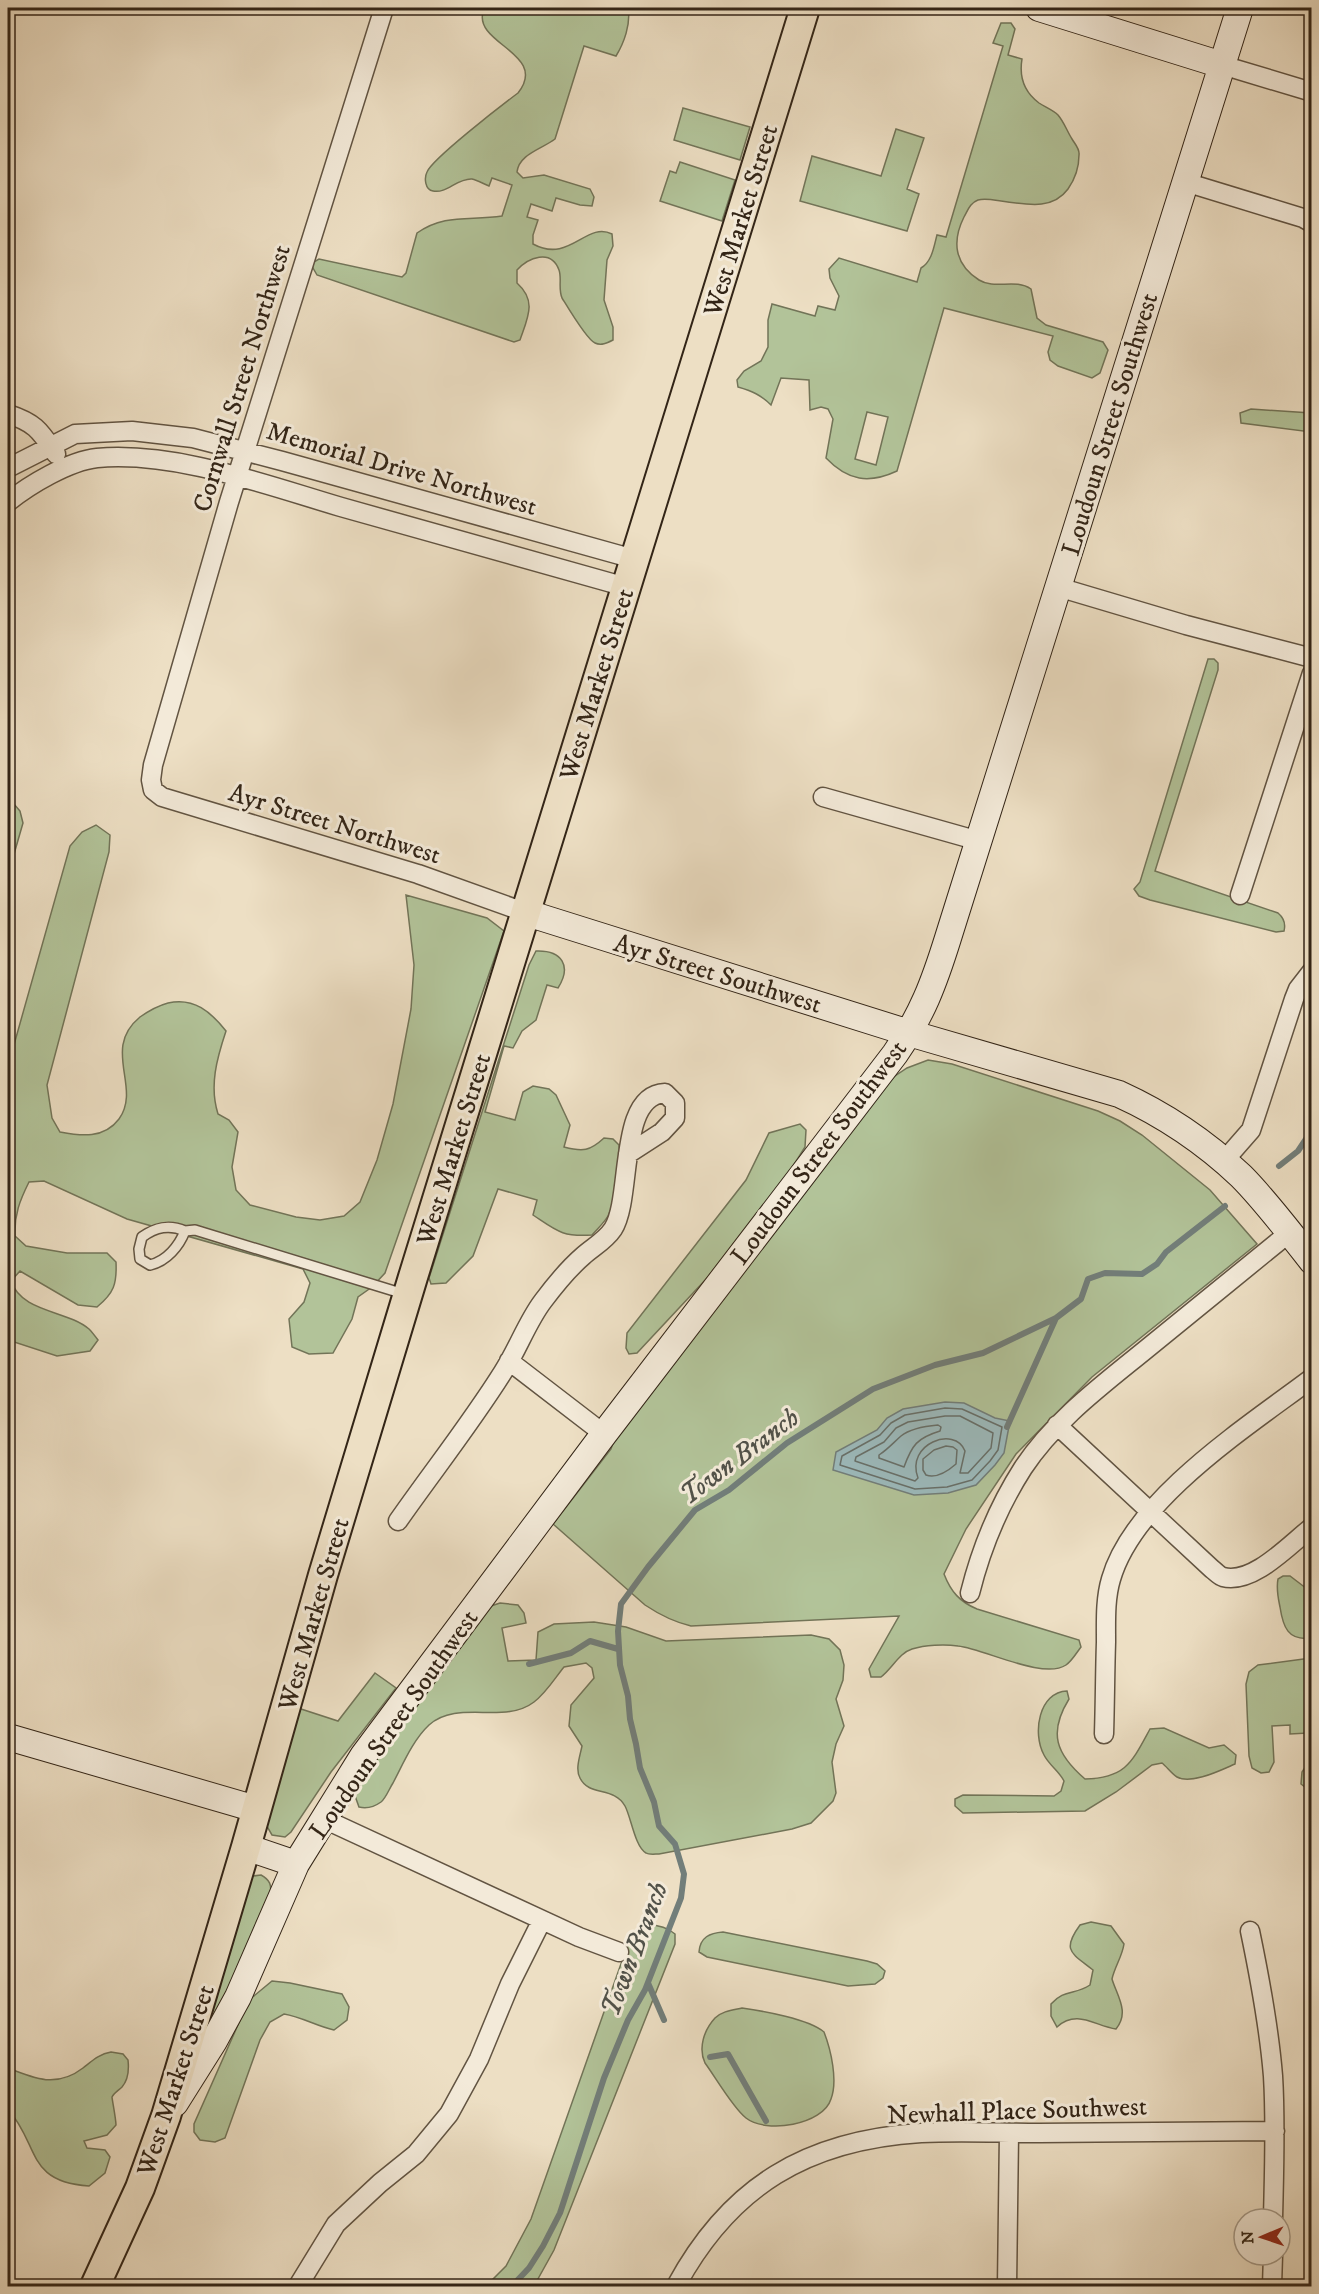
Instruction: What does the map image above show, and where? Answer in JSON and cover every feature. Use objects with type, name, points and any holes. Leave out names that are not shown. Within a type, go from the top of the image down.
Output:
[{"type":"main road","name":"West Market Street","points":[[95,2286],[140,2188],[166,2116],[246,1847],[323,1575],[805,8]]},
{"type":"main road","points":[[1039,8],[1222,65]]},
{"type":"main road","name":"Loudoun Street Southwest","points":[[166,2116],[214,2041],[238,1997],[296,1864],[363,1756],[600,1439],[909,1033],[931,991],[1240,8]]},
{"type":"main road","name":"Ayr Street Southwest","points":[[527,913],[909,1033],[1119,1094],[1143,1105],[1177,1127],[1241,1177],[1311,1261]]},
{"type":"main road","points":[[8,1737],[256,1809]]},
{"type":"main road","points":[[246,1847],[296,1864]]},
{"type":"street","name":"Cornwall Street Northwest","points":[[153,765],[229,502],[384,8]]},
{"type":"street","points":[[1222,65],[1311,92]]},
{"type":"street","points":[[1185,182],[1303,218],[1311,223]]},
{"type":"street","points":[[8,414],[21,419],[42,433],[66,468]]},
{"type":"street","name":"Memorial Drive Northwest","points":[[8,468],[75,434],[132,431],[193,438],[634,559]]},
{"type":"street","name":"Memorial Drive Northwest","points":[[8,502],[31,484],[93,458],[145,458],[238,477],[626,587]]},
{"type":"street","points":[[434,534],[442,505]]},
{"type":"street","points":[[1058,587],[1186,626],[1311,658]]},
{"type":"street","points":[[1240,895],[1311,673]]},
{"type":"street","name":"Ayr Street Northwest","points":[[153,765],[151,780],[153,790],[162,796],[418,874],[527,913]]},
{"type":"street","points":[[823,797],[979,841]]},
{"type":"street","points":[[1223,1162],[1251,1130],[1294,999],[1311,971]]},
{"type":"street","points":[[398,1521],[506,1366],[542,1302],[583,1256],[604,1240],[613,1228],[623,1198],[628,1154]]},
{"type":"street","points":[[970,1593],[978,1560],[994,1519],[1024,1467],[1057,1425],[1113,1376],[1289,1233]]},
{"type":"street","points":[[506,1366],[600,1439]]},
{"type":"street","points":[[1104,1734],[1107,1605],[1110,1580],[1129,1538],[1189,1472],[1311,1378]]},
{"type":"street","points":[[1057,1425],[1222,1577],[1239,1577],[1258,1571],[1311,1527]]},
{"type":"street","points":[[324,1819],[619,1953]]},
{"type":"street","points":[[298,2286],[336,2224],[380,2183],[416,2154],[448,2114],[479,2059],[510,1984],[542,1920]]},
{"type":"street","points":[[1250,1931],[1267,2022],[1275,2131],[1274,2207]]},
{"type":"street","name":"Newhall Place Southwest","points":[[676,2286],[688,2264],[731,2208],[769,2177],[791,2165],[829,2150],[887,2137],[919,2133],[1275,2131]]},
{"type":"street","points":[[1007,2286],[1009,2133]]},
{"type":"street","points":[[1272,2286],[1273,2267]]},
{"type":"lane","points":[[185,1231],[167,1257],[150,1265],[140,1259],[139,1249],[142,1238],[152,1230],[171,1226],[185,1231],[205,1232],[335,1275],[409,1296]]},
{"type":"green space","points":[[490,8],[628,8],[629,20],[626,33],[616,56],[584,46],[555,139],[526,156],[517,172],[523,178],[544,175],[590,189],[594,197],[592,206],[556,198],[552,211],[531,204],[527,217],[538,220],[533,235],[533,244],[546,249],[567,246],[594,233],[612,234],[613,246],[607,260],[604,300],[613,327],[613,340],[606,343],[591,341],[582,330],[562,298],[559,270],[551,259],[545,257],[533,259],[517,270],[517,283],[527,296],[529,310],[520,340],[514,342],[317,275],[313,268],[312,263],[319,259],[402,277],[406,273],[417,233],[448,220],[502,216],[512,185],[492,178],[489,186],[467,179],[443,190],[433,191],[428,188],[425,180],[427,172],[441,156],[518,93],[525,80],[524,68],[518,59],[489,33],[483,23],[483,12]]},
{"type":"green space","points":[[1001,23],[1011,23],[1015,29],[1008,55],[1022,59],[1021,72],[1026,89],[1034,99],[1056,113],[1062,121],[1078,149],[1078,164],[1075,177],[1068,189],[1054,201],[1029,204],[984,199],[973,203],[960,226],[957,243],[960,259],[971,274],[985,283],[1018,284],[1031,289],[1037,318],[1046,325],[1103,342],[1108,350],[1100,373],[1092,378],[1058,366],[1050,360],[1048,352],[1053,336],[944,308],[897,471],[868,479],[851,476],[842,472],[826,458],[833,419],[828,409],[821,407],[810,410],[809,380],[781,378],[771,405],[756,394],[738,387],[737,380],[744,371],[761,361],[768,347],[768,320],[772,304],[815,316],[818,306],[835,310],[839,296],[830,278],[829,269],[839,258],[917,282],[921,268],[928,262],[932,253],[937,235],[946,237],[1003,46],[993,43]],"holes":[[[867,412],[888,417],[876,465],[855,459]]]},
{"type":"green space","points":[[683,108],[750,127],[740,160],[674,140]]},
{"type":"green space","points":[[896,129],[924,138],[907,189],[919,194],[907,231],[800,201],[812,156],[881,176]]},
{"type":"green space","points":[[680,162],[735,180],[722,221],[660,201],[670,171],[676,173]]},
{"type":"green space","points":[[1251,409],[1311,413],[1311,432],[1241,423],[1240,413]]},
{"type":"green space","points":[[1208,659],[1214,659],[1218,663],[1218,670],[1155,871],[1278,913],[1284,921],[1284,931],[1276,932],[1150,900],[1139,896],[1134,889],[1140,882]]},
{"type":"green space","points":[[8,797],[20,811],[23,823],[8,875]]},
{"type":"green space","points":[[96,825],[110,835],[109,852],[47,1085],[52,1118],[60,1132],[76,1134],[99,1133],[113,1125],[125,1107],[122,1055],[129,1029],[140,1017],[160,1005],[177,1002],[194,1004],[208,1012],[226,1031],[217,1062],[214,1093],[218,1114],[229,1120],[238,1132],[232,1167],[236,1190],[250,1205],[296,1217],[320,1220],[344,1216],[360,1202],[377,1160],[393,1104],[411,1009],[414,965],[406,895],[487,918],[504,931],[385,1273],[372,1287],[358,1297],[352,1319],[333,1353],[309,1354],[292,1347],[289,1319],[304,1302],[310,1283],[303,1269],[127,1219],[44,1181],[29,1182],[18,1208],[15,1236],[26,1246],[67,1253],[107,1253],[116,1262],[115,1282],[111,1292],[97,1307],[78,1305],[20,1271],[11,1281],[25,1299],[80,1323],[89,1329],[98,1340],[90,1351],[57,1356],[8,1340],[8,1066],[70,846],[82,832]]},
{"type":"green space","points":[[536,951],[545,951],[558,956],[564,966],[562,980],[558,988],[547,985],[536,1020],[522,1031],[513,1048],[504,1046],[485,1112],[515,1120],[523,1092],[533,1086],[549,1089],[556,1095],[570,1125],[564,1147],[576,1150],[586,1149],[595,1146],[604,1138],[613,1139],[619,1145],[620,1163],[614,1200],[608,1216],[592,1235],[574,1235],[554,1229],[533,1215],[537,1200],[498,1189],[473,1256],[446,1283],[431,1284],[429,1278],[529,965]]},
{"type":"green space","points":[[928,1060],[952,1064],[1098,1111],[1120,1121],[1142,1135],[1210,1190],[1257,1244],[1092,1377],[1016,1454],[966,1529],[944,1574],[957,1596],[977,1609],[1079,1640],[1081,1647],[1072,1659],[1066,1665],[1056,1669],[1029,1666],[969,1648],[935,1645],[907,1651],[881,1677],[871,1677],[869,1669],[899,1616],[691,1626],[667,1618],[645,1605],[553,1524],[611,1449],[615,1437],[886,1082],[907,1068]]},
{"type":"green space","points":[[800,1124],[806,1130],[805,1147],[790,1171],[708,1277],[637,1353],[629,1354],[626,1348],[627,1333],[746,1180],[769,1133]]},
{"type":"green space","points":[[1290,1576],[1311,1592],[1311,1638],[1292,1635],[1285,1626],[1277,1590],[1278,1579]]},
{"type":"green space","points":[[500,1603],[518,1605],[524,1613],[526,1623],[502,1628],[508,1661],[536,1660],[538,1632],[554,1624],[594,1622],[626,1627],[666,1641],[811,1635],[829,1639],[840,1650],[844,1665],[843,1680],[836,1699],[844,1726],[836,1744],[832,1762],[836,1793],[833,1801],[811,1823],[792,1829],[659,1854],[646,1853],[639,1845],[625,1806],[620,1800],[608,1793],[589,1788],[580,1778],[578,1762],[582,1746],[569,1726],[571,1705],[594,1678],[592,1668],[586,1663],[564,1667],[534,1702],[522,1709],[495,1713],[467,1712],[441,1717],[429,1725],[418,1738],[383,1800],[370,1807],[359,1807],[354,1793],[357,1787],[484,1613],[491,1606]]},
{"type":"green space","points":[[1312,1658],[1311,1792],[1301,1784],[1302,1772],[1310,1760],[1308,1733],[1290,1734],[1290,1725],[1272,1726],[1274,1762],[1269,1772],[1261,1773],[1252,1768],[1249,1756],[1246,1684],[1249,1672],[1258,1665]]},
{"type":"green space","points":[[375,1673],[396,1688],[331,1772],[291,1832],[285,1837],[272,1835],[265,1823],[298,1708],[338,1721]]},
{"type":"green space","points":[[1067,1691],[1069,1699],[1059,1722],[1058,1742],[1067,1761],[1085,1779],[1110,1775],[1126,1766],[1138,1751],[1150,1729],[1164,1728],[1209,1748],[1224,1745],[1236,1755],[1235,1764],[1206,1776],[1190,1779],[1177,1777],[1162,1763],[1152,1765],[1116,1792],[1085,1811],[963,1813],[955,1806],[955,1799],[963,1795],[1054,1796],[1061,1791],[1064,1781],[1044,1755],[1040,1746],[1039,1725],[1040,1715],[1050,1698],[1057,1693]]},
{"type":"green space","points":[[261,1875],[270,1883],[270,1895],[226,1997],[196,2050],[249,1880],[253,1876]]},
{"type":"green space","points":[[1091,1922],[1111,1926],[1124,1944],[1112,1979],[1121,2004],[1120,2023],[1116,2029],[1086,2020],[1072,2019],[1057,2027],[1051,2016],[1051,2004],[1060,1996],[1090,1985],[1093,1970],[1075,1955],[1070,1946],[1080,1925]]},
{"type":"green space","points":[[648,1925],[663,1927],[675,1934],[675,1944],[554,2250],[534,2286],[480,2286],[489,2283],[506,2266],[531,2219],[629,1941],[638,1930]]},
{"type":"green space","points":[[723,1932],[867,1961],[877,1964],[885,1971],[883,1978],[875,1984],[848,1986],[707,1957],[699,1952],[701,1943],[706,1937]]},
{"type":"green space","points":[[272,1981],[342,1994],[349,2007],[347,2020],[334,2030],[284,2014],[270,2022],[260,2040],[225,2138],[215,2142],[200,2140],[194,2132],[194,2124],[249,2000]]},
{"type":"green space","points":[[742,2008],[797,2019],[824,2032],[831,2056],[834,2083],[831,2099],[826,2108],[817,2115],[806,2121],[780,2126],[755,2123],[741,2113],[725,2092],[705,2063],[702,2051],[703,2039],[711,2023],[718,2016]]},
{"type":"green space","points":[[111,2052],[123,2054],[128,2060],[126,2081],[112,2097],[116,2125],[107,2135],[84,2141],[87,2148],[105,2150],[110,2157],[105,2173],[89,2186],[69,2183],[44,2170],[8,2109],[8,2068],[37,2078],[55,2080],[73,2074],[99,2056]]},
{"type":"water","points":[[945,1402],[964,1403],[995,1418],[1010,1421],[1004,1453],[976,1485],[948,1493],[914,1495],[833,1470],[836,1452],[877,1430],[887,1418],[903,1409]]},
{"type":"waterway","name":"Town Branch","points":[[1279,1166],[1298,1151],[1312,1130]]},
{"type":"waterway","name":"Town Branch","points":[[512,2286],[529,2268],[560,2213],[604,2078],[628,2020],[645,1990],[681,1898],[684,1874],[675,1844],[659,1826],[654,1802],[640,1768],[630,1719],[628,1696],[620,1665],[618,1631],[621,1604],[695,1510],[729,1490],[787,1443],[873,1389],[935,1365],[983,1353],[1056,1318],[1081,1299],[1088,1279],[1105,1273],[1142,1274],[1157,1264],[1166,1252],[1225,1206]]},
{"type":"waterway","points":[[1007,1427],[1056,1318]]},
{"type":"waterway","points":[[529,1664],[571,1653],[590,1641],[618,1649]]},
{"type":"waterway","points":[[648,1983],[664,2020]]},
{"type":"waterway","points":[[710,2057],[728,2054],[766,2121]]}]
